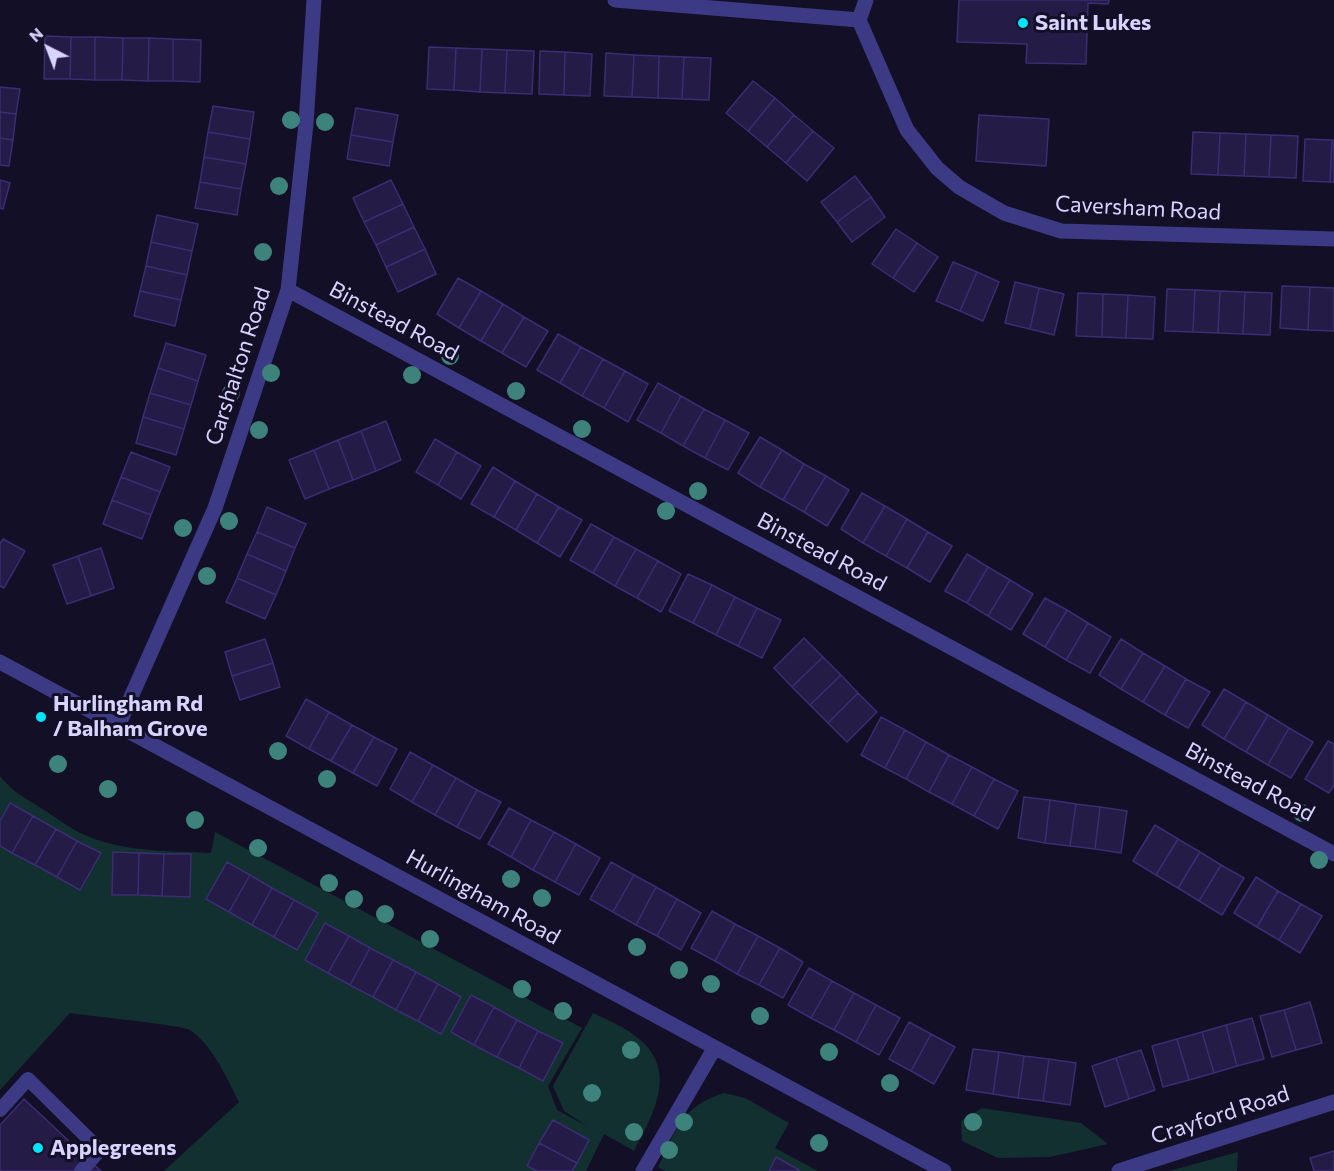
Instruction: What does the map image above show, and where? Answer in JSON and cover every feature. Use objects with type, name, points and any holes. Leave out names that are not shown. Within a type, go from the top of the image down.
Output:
[{"type":"street","name":"Carshalton Road","points":[[119,724],[215,508],[288,290],[306,124],[314,0]]},
{"type":"street","points":[[615,0],[859,20],[866,0]]},
{"type":"street","name":"Caversham Road","points":[[859,20],[907,130],[944,174],[959,187],[1004,213],[1061,231],[1334,239]]},
{"type":"street","name":"Binstead Road","points":[[288,290],[1334,854]]},
{"type":"street","name":"Hurlingham Road","points":[[0,662],[119,724],[714,1049],[944,1171]]},
{"type":"street","points":[[643,1171],[714,1049]]},
{"type":"street","name":"Crayford Road","points":[[1119,1171],[1334,1102]]},
{"type":"lane","points":[[0,1110],[28,1079],[100,1150],[81,1171]]},
{"type":"green space","points":[[0,776],[15,791],[81,834],[117,845],[148,850],[211,853],[215,832],[582,1028],[548,1086],[557,1110],[587,1126],[564,1111],[553,1086],[593,1013],[627,1030],[650,1051],[657,1065],[660,1079],[654,1108],[634,1151],[604,1134],[586,1171],[164,1171],[239,1102],[219,1063],[206,1045],[190,1030],[70,1013],[0,1090]]},
{"type":"green space","points":[[724,1093],[745,1098],[789,1123],[775,1148],[818,1171],[665,1171],[658,1167],[676,1131],[689,1112],[710,1098]]},
{"type":"green space","points":[[982,1108],[1081,1123],[1108,1144],[1050,1157],[998,1158],[962,1141],[961,1121]]},
{"type":"green space","points":[[1238,1152],[1237,1171],[1169,1171]]},
{"type":"building","name":"Saint Lukes","points":[[959,0],[1109,0],[1108,4],[1088,3],[1086,64],[1026,63],[1027,44],[957,42]]},
{"type":"building","points":[[45,36],[71,37],[70,79],[44,79]]},
{"type":"building","points":[[71,37],[95,37],[95,80],[70,79]]},
{"type":"building","points":[[95,37],[123,38],[122,80],[95,80]]},
{"type":"building","points":[[123,38],[149,38],[148,81],[122,80]]},
{"type":"building","points":[[149,38],[173,39],[173,81],[148,81]]},
{"type":"building","points":[[173,39],[201,40],[200,82],[173,81]]},
{"type":"building","points":[[429,47],[456,48],[454,90],[427,89]]},
{"type":"building","points":[[456,48],[482,49],[480,92],[454,90]]},
{"type":"building","points":[[482,49],[507,50],[505,93],[480,92]]},
{"type":"building","points":[[507,50],[534,51],[532,94],[505,93]]},
{"type":"building","points":[[540,51],[565,52],[564,95],[539,94]]},
{"type":"building","points":[[565,52],[592,54],[590,96],[564,95]]},
{"type":"building","points":[[606,53],[634,55],[632,97],[604,96]]},
{"type":"building","points":[[634,55],[659,56],[658,98],[632,97]]},
{"type":"building","points":[[659,56],[684,57],[682,99],[658,98]]},
{"type":"building","points":[[684,57],[711,58],[709,100],[682,99]]},
{"type":"building","points":[[753,81],[775,98],[748,131],[726,113]]},
{"type":"building","points":[[0,87],[20,89],[16,114],[0,112]]},
{"type":"building","points":[[775,98],[794,115],[767,147],[748,131]]},
{"type":"building","points":[[213,106],[254,112],[250,139],[208,132]]},
{"type":"building","points":[[356,108],[398,115],[393,142],[351,135]]},
{"type":"building","points":[[0,112],[16,114],[13,140],[0,138]]},
{"type":"building","points":[[794,115],[813,131],[786,163],[767,147]]},
{"type":"building","points":[[979,115],[1049,119],[1046,166],[976,161]]},
{"type":"building","points":[[813,131],[834,148],[807,181],[786,163]]},
{"type":"building","points":[[208,132],[250,139],[246,164],[204,157]]},
{"type":"building","points":[[1193,132],[1220,133],[1218,175],[1191,174]]},
{"type":"building","points":[[1220,133],[1246,134],[1244,176],[1218,175]]},
{"type":"building","points":[[1246,134],[1271,135],[1269,177],[1244,176]]},
{"type":"building","points":[[351,135],[393,142],[389,166],[347,159]]},
{"type":"building","points":[[1271,135],[1298,136],[1296,178],[1269,177]]},
{"type":"building","points":[[0,138],[13,140],[9,166],[0,165]]},
{"type":"building","points":[[1305,139],[1332,140],[1330,182],[1303,181]]},
{"type":"building","points":[[1332,140],[1334,140],[1334,182],[1330,182]]},
{"type":"building","points":[[204,157],[246,164],[241,189],[200,182]]},
{"type":"building","points":[[855,176],[871,197],[837,222],[821,202]]},
{"type":"building","points":[[0,180],[10,183],[3,209],[0,208]]},
{"type":"building","points":[[391,180],[403,204],[364,222],[353,198]]},
{"type":"building","points":[[200,182],[241,189],[237,215],[195,208]]},
{"type":"building","points":[[871,197],[885,217],[852,242],[837,222]]},
{"type":"building","points":[[403,204],[414,227],[376,245],[364,222]]},
{"type":"building","points":[[157,215],[198,224],[192,251],[151,242]]},
{"type":"building","points":[[414,227],[425,249],[386,267],[376,245]]},
{"type":"building","points":[[896,229],[917,243],[893,278],[872,264]]},
{"type":"building","points":[[151,242],[192,251],[187,275],[146,266]]},
{"type":"building","points":[[917,243],[938,257],[914,292],[893,278]]},
{"type":"building","points":[[425,249],[436,274],[398,292],[386,267]]},
{"type":"building","points":[[953,262],[977,272],[960,311],[936,301]]},
{"type":"building","points":[[146,266],[187,275],[181,300],[140,291]]},
{"type":"building","points":[[977,272],[999,282],[983,321],[960,311]]},
{"type":"building","points":[[458,278],[481,291],[459,328],[437,314]]},
{"type":"building","points":[[1015,282],[1039,288],[1030,329],[1005,323]]},
{"type":"building","points":[[1282,286],[1310,287],[1308,330],[1280,328]]},
{"type":"building","points":[[1310,287],[1334,288],[1334,331],[1308,330]]},
{"type":"building","points":[[1039,288],[1064,294],[1054,335],[1030,329]]},
{"type":"building","points":[[1167,289],[1195,290],[1193,332],[1165,331]]},
{"type":"building","points":[[1195,290],[1220,291],[1218,333],[1193,332]]},
{"type":"building","points":[[140,291],[181,300],[175,326],[134,316]]},
{"type":"building","points":[[481,291],[503,304],[481,341],[459,328]]},
{"type":"building","points":[[1220,291],[1245,292],[1243,334],[1218,333]]},
{"type":"building","points":[[1245,292],[1272,293],[1270,335],[1243,334]]},
{"type":"building","points":[[1078,293],[1103,294],[1102,337],[1076,336]]},
{"type":"building","points":[[1103,294],[1128,295],[1126,338],[1102,337]]},
{"type":"building","points":[[1128,295],[1155,297],[1153,339],[1126,338]]},
{"type":"building","points":[[503,304],[524,317],[502,353],[481,341]]},
{"type":"building","points":[[524,317],[548,331],[526,367],[502,353]]},
{"type":"building","points":[[558,334],[581,347],[560,383],[537,370]]},
{"type":"building","points":[[166,343],[206,355],[198,381],[158,368]]},
{"type":"building","points":[[581,347],[603,359],[582,396],[560,383]]},
{"type":"building","points":[[603,359],[625,371],[604,408],[582,396]]},
{"type":"building","points":[[158,368],[198,381],[191,405],[150,393]]},
{"type":"building","points":[[625,371],[648,384],[628,422],[604,408]]},
{"type":"building","points":[[658,383],[681,396],[661,433],[637,420]]},
{"type":"building","points":[[150,393],[191,405],[184,429],[143,417]]},
{"type":"building","points":[[681,396],[704,409],[683,446],[661,433]]},
{"type":"building","points":[[704,409],[725,420],[705,458],[683,446]]},
{"type":"building","points":[[143,417],[184,429],[176,455],[136,443]]},
{"type":"building","points":[[725,420],[749,433],[728,470],[705,458]]},
{"type":"building","points":[[386,421],[401,460],[376,471],[361,431]]},
{"type":"building","points":[[361,431],[376,471],[353,480],[338,440]]},
{"type":"building","points":[[760,437],[782,450],[760,487],[738,473]]},
{"type":"building","points":[[435,439],[457,452],[438,485],[416,472]]},
{"type":"building","points":[[338,440],[353,480],[329,489],[314,450]]},
{"type":"building","points":[[314,450],[329,489],[305,499],[289,460]]},
{"type":"building","points":[[782,450],[804,464],[783,500],[760,487]]},
{"type":"building","points":[[131,452],[170,467],[160,492],[121,477]]},
{"type":"building","points":[[457,452],[481,466],[461,499],[438,485]]},
{"type":"building","points":[[804,464],[826,476],[804,512],[783,500]]},
{"type":"building","points":[[493,467],[515,481],[494,517],[471,504]]},
{"type":"building","points":[[826,476],[849,490],[827,526],[804,512]]},
{"type":"building","points":[[121,477],[160,492],[151,515],[112,500]]},
{"type":"building","points":[[515,481],[537,494],[516,530],[494,517]]},
{"type":"building","points":[[862,493],[885,506],[863,543],[841,529]]},
{"type":"building","points":[[537,494],[559,507],[537,543],[516,530]]},
{"type":"building","points":[[112,500],[151,515],[142,539],[103,524]]},
{"type":"building","points":[[885,506],[907,519],[886,556],[863,543]]},
{"type":"building","points":[[267,507],[306,524],[295,548],[257,532]]},
{"type":"building","points":[[559,507],[582,520],[560,557],[537,543]]},
{"type":"building","points":[[907,519],[928,532],[907,568],[886,556]]},
{"type":"building","points":[[591,524],[614,537],[593,573],[570,560]]},
{"type":"building","points":[[257,532],[295,548],[286,571],[247,554]]},
{"type":"building","points":[[928,532],[952,546],[930,582],[907,568]]},
{"type":"building","points":[[614,537],[636,549],[615,586],[593,573]]},
{"type":"building","points":[[3,539],[25,551],[4,588],[0,586],[0,544]]},
{"type":"building","points":[[101,548],[114,588],[91,596],[78,556]]},
{"type":"building","points":[[636,549],[658,561],[637,598],[615,586]]},
{"type":"building","points":[[247,554],[286,571],[276,595],[237,578]]},
{"type":"building","points":[[967,554],[988,567],[967,603],[945,591]]},
{"type":"building","points":[[78,556],[91,596],[67,604],[53,565]]},
{"type":"building","points":[[658,561],[681,574],[661,612],[637,598]]},
{"type":"building","points":[[988,567],[1010,580],[988,616],[967,603]]},
{"type":"building","points":[[688,574],[712,585],[693,623],[669,611]]},
{"type":"building","points":[[237,578],[276,595],[265,619],[226,602]]},
{"type":"building","points":[[1010,580],[1033,594],[1011,630],[988,616]]},
{"type":"building","points":[[712,585],[735,597],[716,635],[693,623]]},
{"type":"building","points":[[735,597],[757,608],[738,646],[716,635]]},
{"type":"building","points":[[1045,598],[1067,610],[1045,647],[1023,634]]},
{"type":"building","points":[[757,608],[781,620],[762,658],[738,646]]},
{"type":"building","points":[[1067,610],[1088,623],[1066,660],[1045,647]]},
{"type":"building","points":[[1088,623],[1111,637],[1090,673],[1066,660]]},
{"type":"building","points":[[804,638],[823,657],[792,687],[774,668]]},
{"type":"building","points":[[265,639],[273,663],[232,676],[225,652]]},
{"type":"building","points":[[1121,639],[1143,653],[1121,689],[1099,675]]},
{"type":"building","points":[[1143,653],[1165,666],[1143,702],[1121,689]]},
{"type":"building","points":[[823,657],[841,675],[810,705],[792,687]]},
{"type":"building","points":[[273,663],[280,687],[240,700],[232,676]]},
{"type":"building","points":[[1165,666],[1186,679],[1165,715],[1143,702]]},
{"type":"building","points":[[841,675],[858,693],[828,723],[810,705]]},
{"type":"building","points":[[1186,679],[1210,692],[1188,728],[1165,715]]},
{"type":"building","points":[[1224,689],[1246,702],[1224,739],[1202,725]]},
{"type":"building","points":[[858,693],[877,712],[847,742],[828,723]]},
{"type":"building","points":[[306,699],[329,712],[309,749],[286,736]]},
{"type":"building","points":[[1246,702],[1268,715],[1246,752],[1224,739]]},
{"type":"building","points":[[329,712],[352,725],[331,761],[309,749]]},
{"type":"building","points":[[1268,715],[1289,728],[1268,765],[1246,752]]},
{"type":"building","points":[[881,717],[905,730],[885,768],[861,755]]},
{"type":"building","points":[[352,725],[374,737],[353,773],[331,761]]},
{"type":"building","points":[[1289,728],[1313,742],[1291,778],[1268,765]]},
{"type":"building","points":[[905,730],[926,742],[906,779],[885,768]]},
{"type":"building","points":[[374,737],[397,749],[377,786],[353,773]]},
{"type":"building","points":[[1328,741],[1334,744],[1334,785],[1329,793],[1305,779]]},
{"type":"building","points":[[926,742],[949,755],[929,792],[906,779]]},
{"type":"building","points":[[410,752],[433,765],[412,802],[390,789]]},
{"type":"building","points":[[949,755],[972,767],[952,804],[929,792]]},
{"type":"building","points":[[433,765],[456,778],[435,815],[412,802]]},
{"type":"building","points":[[972,767],[994,779],[974,816],[952,804]]},
{"type":"building","points":[[456,778],[477,790],[457,827],[435,815]]},
{"type":"building","points":[[994,779],[1018,791],[998,829],[974,816]]},
{"type":"building","points":[[477,790],[501,802],[480,839],[457,827]]},
{"type":"building","points":[[1024,797],[1050,800],[1045,843],[1018,838]]},
{"type":"building","points":[[1050,800],[1076,804],[1070,846],[1045,843]]},
{"type":"building","points":[[10,803],[33,816],[12,853],[0,846],[0,821]]},
{"type":"building","points":[[1076,804],[1100,807],[1095,849],[1070,846]]},
{"type":"building","points":[[1100,807],[1127,811],[1121,853],[1095,849]]},
{"type":"building","points":[[509,808],[531,820],[511,857],[488,844]]},
{"type":"building","points":[[33,816],[56,829],[35,865],[12,853]]},
{"type":"building","points":[[531,820],[554,832],[533,870],[511,857]]},
{"type":"building","points":[[1155,825],[1178,839],[1156,875],[1133,861]]},
{"type":"building","points":[[56,829],[77,841],[57,877],[35,865]]},
{"type":"building","points":[[554,832],[576,844],[555,882],[533,870]]},
{"type":"building","points":[[1178,839],[1200,852],[1178,888],[1156,875]]},
{"type":"building","points":[[77,841],[101,853],[80,890],[57,877]]},
{"type":"building","points":[[576,844],[600,858],[579,895],[555,882]]},
{"type":"building","points":[[113,852],[139,853],[138,895],[112,895]]},
{"type":"building","points":[[1200,852],[1221,865],[1199,901],[1178,888]]},
{"type":"building","points":[[139,853],[164,854],[162,896],[138,895]]},
{"type":"building","points":[[164,854],[191,854],[190,897],[162,896]]},
{"type":"building","points":[[227,862],[250,875],[229,912],[206,899]]},
{"type":"building","points":[[611,862],[634,875],[613,912],[590,899]]},
{"type":"building","points":[[1221,865],[1244,878],[1222,915],[1199,901]]},
{"type":"building","points":[[250,875],[272,888],[252,925],[229,912]]},
{"type":"building","points":[[634,875],[656,887],[636,925],[613,912]]},
{"type":"building","points":[[1256,877],[1278,891],[1257,927],[1234,913]]},
{"type":"building","points":[[656,887],[677,899],[657,936],[636,925]]},
{"type":"building","points":[[272,888],[294,900],[274,937],[252,925]]},
{"type":"building","points":[[1278,891],[1301,904],[1279,940],[1257,927]]},
{"type":"building","points":[[677,899],[701,913],[681,950],[657,936]]},
{"type":"building","points":[[294,900],[318,913],[297,950],[274,937]]},
{"type":"building","points":[[1301,904],[1322,916],[1300,953],[1279,940]]},
{"type":"building","points":[[712,911],[735,924],[715,961],[691,948]]},
{"type":"building","points":[[325,923],[349,936],[328,973],[305,960]]},
{"type":"building","points":[[735,924],[758,936],[737,974],[715,961]]},
{"type":"building","points":[[349,936],[370,948],[350,985],[328,973]]},
{"type":"building","points":[[758,936],[780,948],[759,985],[737,974]]},
{"type":"building","points":[[370,948],[393,960],[373,997],[350,985]]},
{"type":"building","points":[[780,948],[803,962],[783,998],[759,985]]},
{"type":"building","points":[[393,960],[416,972],[396,1010],[373,997]]},
{"type":"building","points":[[809,968],[832,981],[811,1018],[788,1005]]},
{"type":"building","points":[[416,972],[438,984],[418,1021],[396,1010]]},
{"type":"building","points":[[832,981],[854,993],[834,1030],[811,1018]]},
{"type":"building","points":[[438,984],[461,997],[441,1034],[418,1021]]},
{"type":"building","points":[[854,993],[876,1005],[856,1042],[834,1030]]},
{"type":"building","points":[[471,995],[494,1007],[474,1045],[451,1032]]},
{"type":"building","points":[[1310,1002],[1322,1043],[1296,1050],[1284,1010]]},
{"type":"building","points":[[876,1005],[900,1018],[879,1055],[856,1042]]},
{"type":"building","points":[[494,1007],[517,1020],[497,1057],[474,1045]]},
{"type":"building","points":[[1284,1010],[1296,1050],[1272,1057],[1260,1016]]},
{"type":"building","points":[[1252,1018],[1264,1059],[1237,1066],[1226,1025]]},
{"type":"building","points":[[517,1020],[538,1031],[519,1068],[497,1057]]},
{"type":"building","points":[[909,1022],[931,1034],[911,1071],[889,1059]]},
{"type":"building","points":[[1226,1025],[1237,1066],[1214,1073],[1202,1032]]},
{"type":"building","points":[[538,1031],[563,1043],[543,1081],[519,1068]]},
{"type":"building","points":[[1202,1032],[1214,1073],[1189,1080],[1177,1039]]},
{"type":"building","points":[[931,1034],[955,1047],[934,1084],[911,1071]]},
{"type":"building","points":[[1177,1039],[1189,1080],[1163,1087],[1152,1046]]},
{"type":"building","points":[[973,1049],[999,1052],[993,1094],[966,1090]]},
{"type":"building","points":[[1141,1050],[1155,1090],[1129,1099],[1116,1058]]},
{"type":"building","points":[[999,1052],[1024,1056],[1018,1098],[993,1094]]},
{"type":"building","points":[[1024,1056],[1049,1059],[1043,1101],[1018,1098]]},
{"type":"building","points":[[1116,1058],[1129,1099],[1105,1107],[1092,1066]]},
{"type":"building","points":[[1049,1059],[1076,1063],[1070,1105],[1043,1101]]},
{"type":"building","name":"Applegreens","points":[[24,1099],[101,1171],[0,1171],[0,1125]]},
{"type":"building","points":[[553,1120],[589,1140],[577,1163],[539,1143]]},
{"type":"building","points":[[539,1143],[577,1163],[572,1171],[537,1171],[527,1166]]},
{"type":"building","points":[[1334,1151],[1334,1171],[1314,1171],[1310,1158]]},
{"type":"building","points":[[776,1157],[799,1170],[799,1171],[769,1171]]},
{"type":"place","name":"Saint Lukes","points":[[1023,23]]},
{"type":"place","name":"Hurlingham Rd / Balham Grove","points":[[41,717]]},
{"type":"place","name":"Applegreens","points":[[38,1148]]}]
